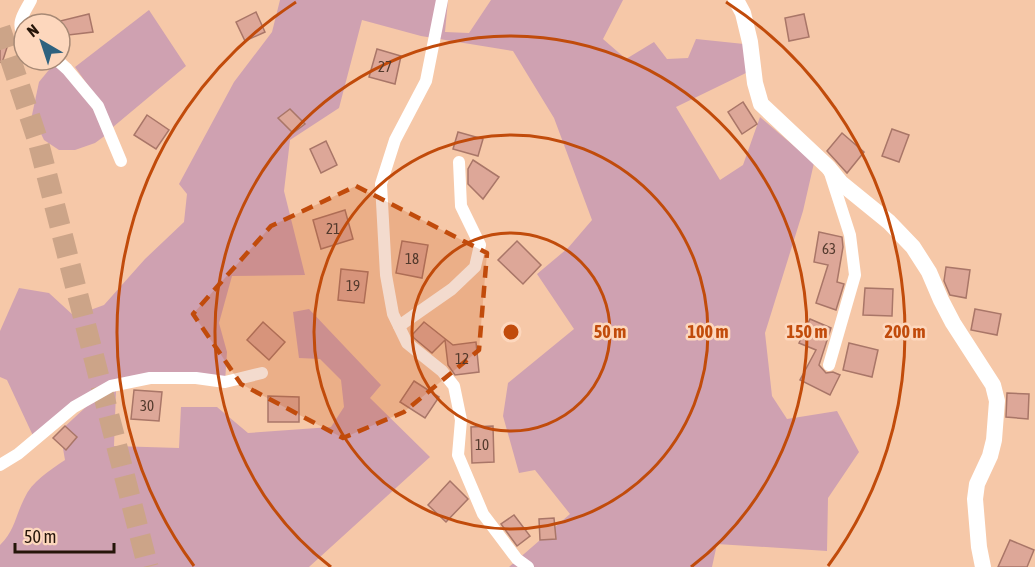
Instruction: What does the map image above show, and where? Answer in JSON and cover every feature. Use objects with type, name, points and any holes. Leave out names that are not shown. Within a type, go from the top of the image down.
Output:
[{"type":"street","points":[[442,0],[426,81],[395,140],[381,184],[386,275],[393,314],[407,343],[442,371],[454,386],[461,420],[458,455],[483,514],[517,559],[528,567]]},
{"type":"street","points":[[736,0],[743,13],[750,42],[755,82],[761,104],[828,167],[841,183],[889,222],[913,247],[929,272],[940,300],[993,385],[997,401],[994,440],[990,456],[977,484],[975,499],[983,567]]},
{"type":"street","points":[[70,72],[98,106],[121,161]]},
{"type":"street","points":[[399,326],[452,289],[475,267],[480,245],[461,206],[459,162]]},
{"type":"street","points":[[828,167],[850,235],[855,275],[829,365]]},
{"type":"street","points":[[0,465],[18,454],[74,407],[111,386],[150,378],[196,378],[225,382],[262,373]]},
{"type":"highlighted area","points":[[356,186],[487,253],[479,350],[404,412],[343,438],[241,384],[193,314],[271,226]]},
{"type":"shaded area","points":[[280,0],[448,0],[445,32],[469,33],[491,0],[623,0],[603,39],[626,59],[654,42],[667,59],[688,58],[696,39],[744,44],[748,72],[676,107],[720,180],[743,165],[760,117],[814,163],[803,211],[765,333],[772,396],[787,419],[837,411],[859,452],[828,498],[827,551],[717,544],[712,567],[509,567],[570,514],[535,470],[519,473],[503,416],[508,383],[574,329],[537,274],[568,248],[592,220],[554,118],[513,51],[421,36],[362,20],[339,108],[290,140],[284,191],[305,275],[232,276],[219,323],[227,352],[225,382],[196,378],[111,386],[35,440],[7,380],[0,377],[0,331],[19,288],[49,293],[74,316],[104,305],[145,259],[184,222],[187,194],[179,184],[234,82],[272,32]]},
{"type":"shaded area","points":[[149,10],[186,66],[113,127],[99,101],[75,67]]},
{"type":"shaded area","points":[[47,72],[66,72],[110,132],[95,143],[75,150],[59,150],[44,140],[32,115],[39,82]]},
{"type":"shaded area","points":[[309,309],[381,385],[370,398],[430,457],[309,567],[0,567],[0,545],[12,529],[27,493],[42,477],[65,460],[60,431],[87,406],[116,391],[114,446],[179,448],[181,407],[217,407],[248,433],[331,427],[344,407],[341,380],[320,359],[299,358],[293,312]]},
{"type":"building","points":[[256,12],[265,32],[245,41],[236,22]]},
{"type":"building","points":[[89,14],[93,32],[72,35],[72,18]]},
{"type":"building","points":[[804,14],[809,37],[789,41],[785,18]]},
{"type":"building","points":[[0,31],[11,35],[2,63],[0,62]]},
{"type":"building","points":[[377,49],[401,56],[395,84],[369,77]]},
{"type":"building","points":[[743,102],[757,124],[742,134],[728,112]]},
{"type":"building","points":[[290,109],[305,124],[293,133],[278,118]]},
{"type":"building","points":[[147,115],[169,130],[156,149],[134,135]]},
{"type":"building","points":[[892,129],[909,135],[899,162],[882,156]]},
{"type":"building","points":[[458,132],[483,139],[478,156],[453,149]]},
{"type":"building","points":[[842,133],[864,152],[847,173],[827,151]]},
{"type":"building","points":[[326,141],[337,165],[321,173],[310,149]]},
{"type":"building","points":[[473,160],[499,177],[483,199],[468,184],[468,169]]},
{"type":"building","points":[[345,210],[353,239],[321,249],[313,220]]},
{"type":"building","points":[[819,232],[842,237],[843,247],[837,282],[844,284],[836,310],[816,303],[828,265],[814,262]]},
{"type":"building","points":[[402,241],[428,245],[422,278],[396,273]]},
{"type":"building","points":[[517,241],[541,265],[523,284],[498,260]]},
{"type":"building","points":[[946,267],[970,270],[966,298],[950,295],[944,281]]},
{"type":"building","points":[[341,269],[368,272],[364,303],[338,300]]},
{"type":"building","points":[[865,288],[893,289],[892,316],[863,315]]},
{"type":"building","points":[[975,309],[1001,314],[997,335],[971,330]]},
{"type":"building","points":[[810,319],[831,328],[819,365],[826,373],[833,372],[840,375],[830,395],[800,380],[816,350],[799,343]]},
{"type":"building","points":[[263,322],[285,342],[269,360],[247,340]]},
{"type":"building","points":[[424,322],[453,345],[476,342],[479,372],[455,375],[448,365],[445,340],[432,353],[414,338],[412,335]]},
{"type":"building","points":[[849,343],[878,350],[872,377],[843,370]]},
{"type":"building","points":[[414,381],[439,397],[425,418],[400,402]]},
{"type":"building","points":[[134,390],[162,392],[159,421],[131,419]]},
{"type":"building","points":[[1007,393],[1029,394],[1028,419],[1006,417]]},
{"type":"building","points":[[268,396],[299,397],[299,422],[268,422]]},
{"type":"building","points":[[65,426],[77,437],[66,450],[53,438]]},
{"type":"building","points":[[493,426],[494,462],[472,463],[471,427]]},
{"type":"building","points":[[450,481],[468,499],[446,522],[428,505]]},
{"type":"building","points":[[514,515],[530,536],[517,546],[501,524]]},
{"type":"building","points":[[554,518],[556,539],[540,540],[539,519]]},
{"type":"building","points":[[1010,540],[1034,550],[1027,567],[998,567]]},
{"type":"tunnel","points":[[0,28],[38,141],[148,567]]}]
